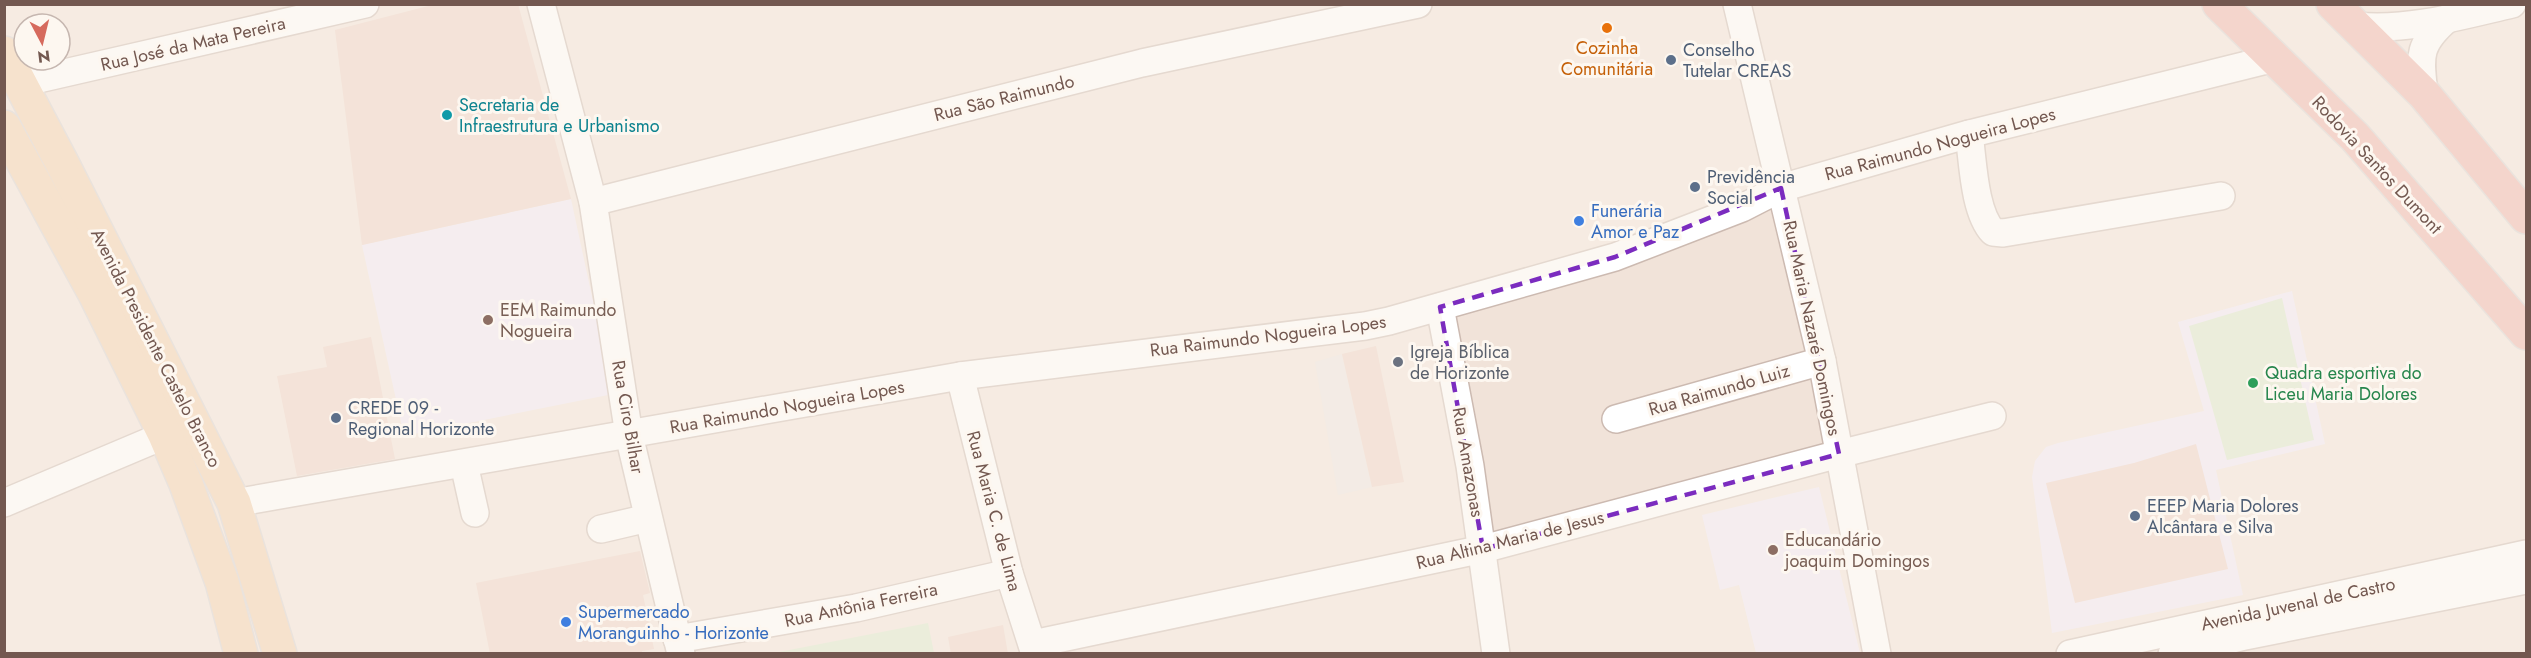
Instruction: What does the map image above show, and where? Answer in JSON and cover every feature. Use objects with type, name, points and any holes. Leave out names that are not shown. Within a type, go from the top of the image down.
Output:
[{"type":"highway","name":"Rodovia Santos Dumont","points":[[2219,4],[2355,137],[2526,333]]},
{"type":"highway","points":[[2344,15],[2424,94],[2526,217]]},
{"type":"main road","name":"Avenida Presidente Castelo Branco","points":[[4,53],[234,503],[280,654]]},
{"type":"main road","name":"Avenida Presidente Castelo Branco","points":[[4,127],[95,294],[165,435],[186,484],[222,582],[241,654]]},
{"type":"main road","points":[[33,179],[62,163]]},
{"type":"street","name":"Rua José da Mata Pereira","points":[[21,83],[365,4]]},
{"type":"street","name":"Rua Ciro Bilhar","points":[[541,4],[593,202],[629,435],[679,646]]},
{"type":"street","name":"Rua São Raimundo","points":[[593,202],[1142,63],[1418,4]]},
{"type":"street","name":"Rua Maria Nazaré Domingos","points":[[1737,4],[1822,361],[1877,654]]},
{"type":"street","points":[[2344,15],[2375,28],[2447,19],[2512,4]]},
{"type":"street","points":[[2424,94],[2421,58],[2423,49],[2433,32],[2447,19]]},
{"type":"street","name":"Rua Raimundo Nogueira Lopes","points":[[234,503],[960,376],[1365,326],[1440,308],[1615,257],[1742,208],[1781,188],[1969,134],[2275,58]]},
{"type":"street","points":[[1969,134],[1980,208],[1993,232],[2003,233],[2221,196]]},
{"type":"street","name":"Rua Amazonas","points":[[1440,308],[1483,549],[1496,654]]},
{"type":"street","name":"Rua Raimundo Luiz","points":[[1616,419],[1822,361]]},
{"type":"street","name":"Rua Maria C. de Lima","points":[[960,376],[1009,573],[1034,649]]},
{"type":"street","name":"Rua Altina Maria de Jesus","points":[[1034,649],[1483,549],[1839,454],[1992,416]]},
{"type":"street","points":[[4,503],[165,435]]},
{"type":"street","points":[[464,464],[475,513]]},
{"type":"street","points":[[601,529],[648,518]]},
{"type":"street","name":"Avenida Juvenal de Castro","points":[[2070,654],[2526,554]]},
{"type":"street","name":"Rua Antônia Ferreira","points":[[679,646],[1009,573]]},
{"type":"street","name":"Avenida Juvenal de Castro","points":[[2172,654],[2247,645],[2526,580]]},
{"type":"highlighted area","points":[[1781,188],[1839,454],[1483,549],[1440,307],[1615,257]]},
{"type":"shaded area","points":[[5,5],[2526,5],[2526,653],[5,653]]},
{"type":"shaded area","name":"EEM Raimundo Nogueira","points":[[571,199],[613,394],[404,436],[362,245]]},
{"type":"shaded area","points":[[2292,291],[2325,444],[2216,470],[2243,595],[2052,633],[2032,477],[2035,461],[2046,447],[2058,443],[2204,411],[2178,322]]},
{"type":"shaded area","points":[[1342,354],[1372,487],[1338,495],[1315,362]]},
{"type":"shaded area","name":"Educandário joaquim Domingos","points":[[1819,487],[1860,653],[1756,653],[1739,585],[1720,590],[1702,515]]},
{"type":"green space","name":"Quadra esportiva do Liceu Maria Dolores","points":[[2282,298],[2314,440],[2227,460],[2189,326]]},
{"type":"green space","points":[[928,623],[934,653],[774,653]]},
{"type":"building","name":"Secretaria de Infraestrutura e Urbanismo","points":[[436,4],[518,4],[571,199],[362,245],[335,30]]},
{"type":"building","name":"CREDE 09 - Regional Horizonte","points":[[371,337],[395,459],[297,476],[277,376],[327,367],[323,347]]},
{"type":"building","points":[[1376,346],[1404,482],[1372,487],[1342,354]]},
{"type":"building","name":"EEEP Maria Dolores Alcântara e Silva","points":[[2196,444],[2228,569],[2075,603],[2046,483],[2134,463]]},
{"type":"building","name":"Supermercado Moranguinho - Horizonte","points":[[640,551],[650,593],[643,595],[654,649],[642,651],[642,654],[490,654],[476,583]]},
{"type":"building","points":[[1003,625],[1008,654],[951,654],[948,637]]},
{"type":"place","name":"Cozinha Comunitária","points":[[1607,28]]},
{"type":"place","name":"Conselho Tutelar CREAS","points":[[1671,60]]},
{"type":"place","name":"Secretaria de Infraestrutura e Urbanismo","points":[[447,115]]},
{"type":"place","name":"Previdência Social","points":[[1695,187]]},
{"type":"place","name":"Funerária Amor e Paz","points":[[1579,221]]},
{"type":"place","name":"EEM Raimundo Nogueira","points":[[488,320]]},
{"type":"place","name":"Igreja Bíblica de Horizonte","points":[[1398,362]]},
{"type":"place","name":"Quadra esportiva do Liceu Maria Dolores","points":[[2253,383]]},
{"type":"place","name":"CREDE 09 - Regional Horizonte","points":[[336,418]]},
{"type":"place","name":"EEEP Maria Dolores Alcântara e Silva","points":[[2135,516]]},
{"type":"place","name":"Educandário joaquim Domingos","points":[[1773,550]]},
{"type":"place","name":"Supermercado Moranguinho - Horizonte","points":[[566,622]]}]
